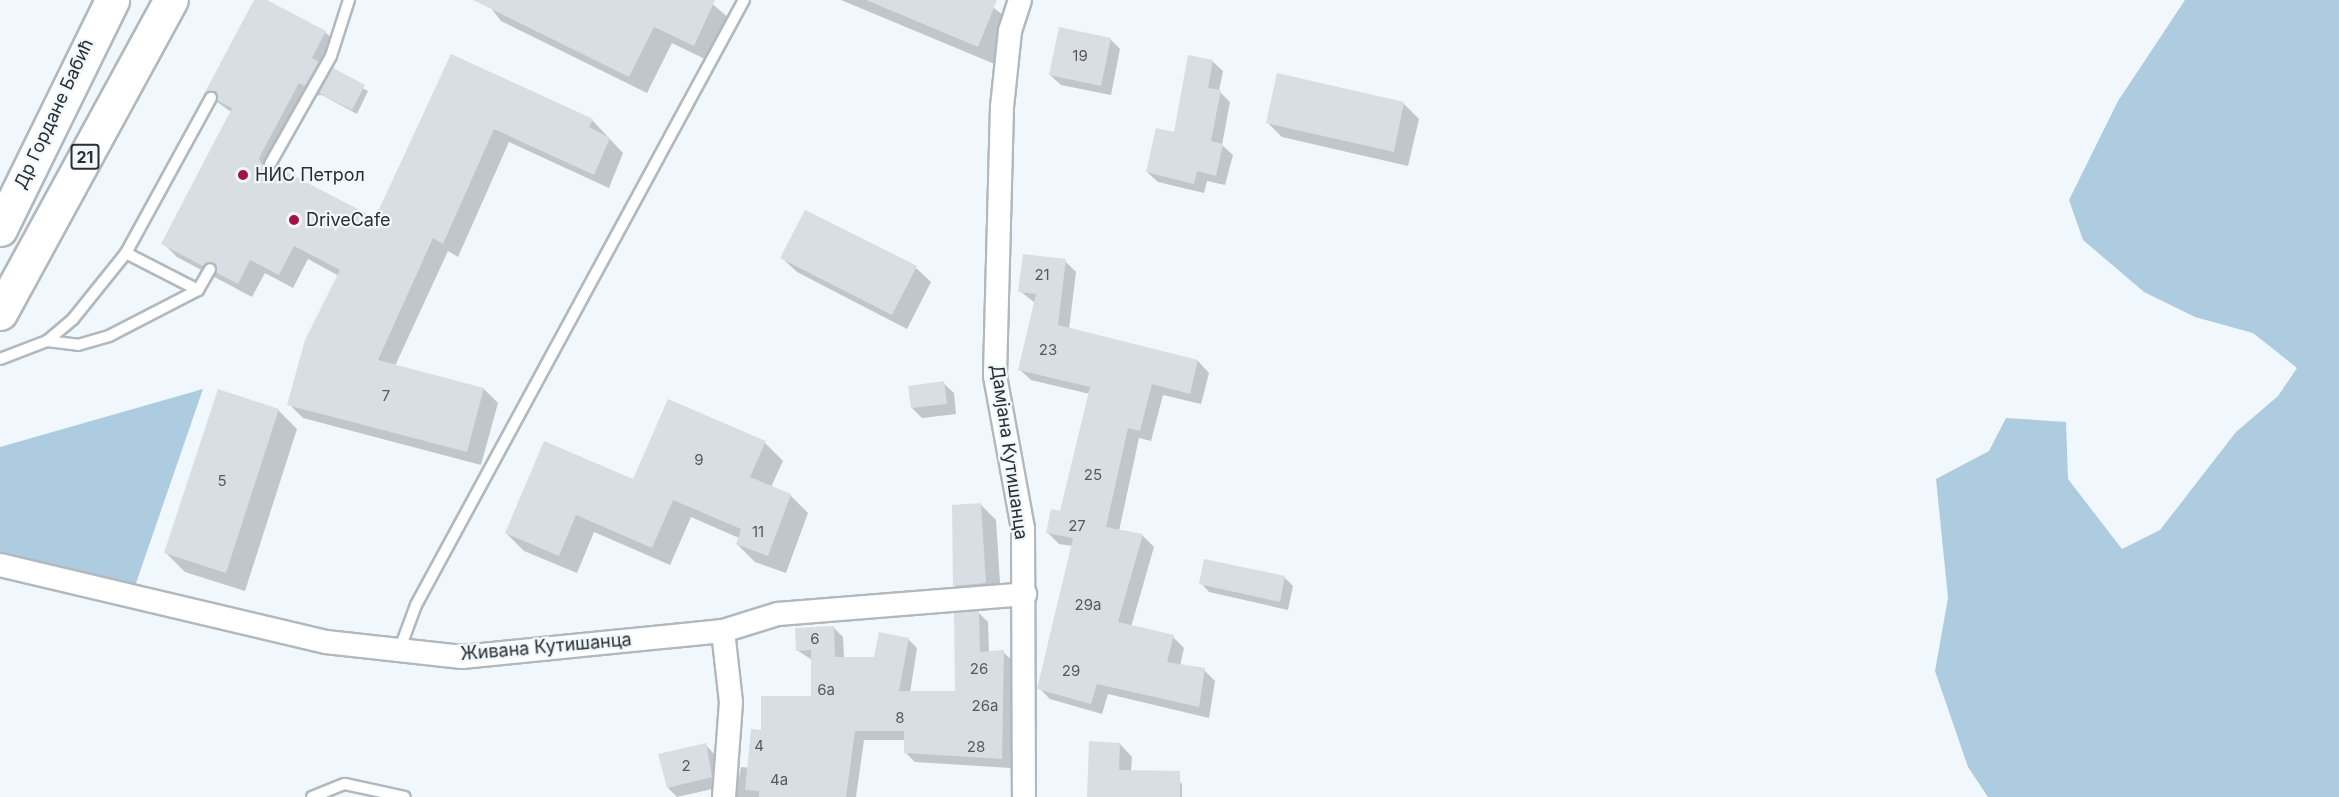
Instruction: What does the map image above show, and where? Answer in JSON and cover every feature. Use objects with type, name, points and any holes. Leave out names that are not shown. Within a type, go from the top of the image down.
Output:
[{"type":"main road","name":"Др Гордане Бабић","points":[[0,229],[112,0]]},
{"type":"main road","name":"21","points":[[0,314],[171,0]]},
{"type":"street","name":"Дамјана Кутишанца","points":[[1020,0],[1010,31],[1002,107],[995,376],[1022,518],[1025,594],[1024,797]]},
{"type":"street","name":"Живана Кутишанца","points":[[0,565],[326,642],[462,657],[723,631],[778,614],[1025,594]]},
{"type":"street","points":[[723,631],[731,702],[724,797]]},
{"type":"lane","points":[[270,164],[331,56],[349,0]]},
{"type":"lane","points":[[399,651],[422,595],[744,0]]},
{"type":"lane","points":[[0,359],[47,340],[73,319],[126,253],[211,98]]},
{"type":"lane","points":[[126,253],[198,290]]},
{"type":"lane","points":[[47,340],[78,345],[109,336],[198,290],[210,269]]},
{"type":"lane","points":[[312,797],[345,784],[405,797]]},
{"type":"shaded area","points":[[2185,0],[2339,0],[2339,797],[1988,797],[1968,767],[1935,671],[1948,598],[1936,479],[1989,451],[2006,418],[2066,422],[2068,479],[2122,549],[2160,530],[2236,432],[2278,396],[2297,368],[2253,333],[2195,317],[2144,292],[2083,240],[2069,200],[2118,101]]},
{"type":"shaded area","points":[[203,389],[135,586],[0,558],[0,447]]},
{"type":"building","points":[[254,0],[267,0],[326,31],[312,58],[319,62],[305,86],[299,83],[259,158],[263,167],[277,167],[375,218],[451,54],[593,119],[589,127],[610,138],[594,175],[494,129],[443,244],[433,238],[378,360],[484,388],[467,452],[287,405],[305,340],[340,270],[294,246],[279,275],[250,260],[238,284],[217,273],[213,262],[203,266],[161,244],[232,108],[218,101],[214,91],[204,94]]},
{"type":"building","points":[[473,0],[715,0],[694,46],[654,27],[629,77]]},
{"type":"building","points":[[866,0],[997,0],[978,47]]},
{"type":"building","points":[[1059,27],[1111,38],[1101,86],[1049,75]]},
{"type":"building","points":[[1188,55],[1213,60],[1208,88],[1221,90],[1211,141],[1223,144],[1216,176],[1197,171],[1194,184],[1146,172],[1156,128],[1174,132]]},
{"type":"building","points":[[333,68],[365,85],[352,110],[319,93]]},
{"type":"building","points":[[1277,73],[1404,102],[1394,152],[1266,123]]},
{"type":"building","points":[[805,210],[917,266],[892,315],[780,258]]},
{"type":"building","points":[[1023,254],[1066,259],[1058,325],[1198,360],[1190,394],[1152,384],[1140,431],[1128,428],[1106,527],[1143,534],[1118,622],[1174,635],[1167,662],[1205,668],[1199,707],[1097,684],[1091,704],[1037,689],[1073,538],[1046,533],[1051,509],[1060,511],[1090,387],[1018,370],[1036,294],[1018,292]]},
{"type":"building","points":[[944,381],[947,404],[911,408],[908,386]]},
{"type":"building","points":[[218,389],[279,409],[226,573],[164,553]]},
{"type":"building","points":[[668,399],[766,441],[750,477],[791,494],[768,556],[736,544],[741,529],[673,500],[652,548],[576,515],[559,556],[505,533],[544,441],[633,479]]},
{"type":"building","points":[[981,503],[986,583],[953,586],[952,505]]},
{"type":"building","points":[[1204,559],[1285,576],[1280,602],[1199,584]]},
{"type":"building","points":[[979,611],[980,652],[1004,650],[1002,759],[904,753],[904,731],[855,731],[846,797],[759,797],[759,791],[745,790],[751,729],[761,730],[761,696],[811,696],[811,650],[796,651],[795,628],[834,626],[835,657],[874,657],[879,632],[909,638],[899,691],[955,691],[954,613]]},
{"type":"building","points":[[1089,741],[1120,743],[1119,770],[1180,771],[1180,797],[1087,797]]},
{"type":"building","points":[[706,743],[712,777],[667,788],[658,754]]},
{"type":"place","name":"НИС Петрол","points":[[243,175]]},
{"type":"place","name":"DriveCafe","points":[[294,220]]}]
